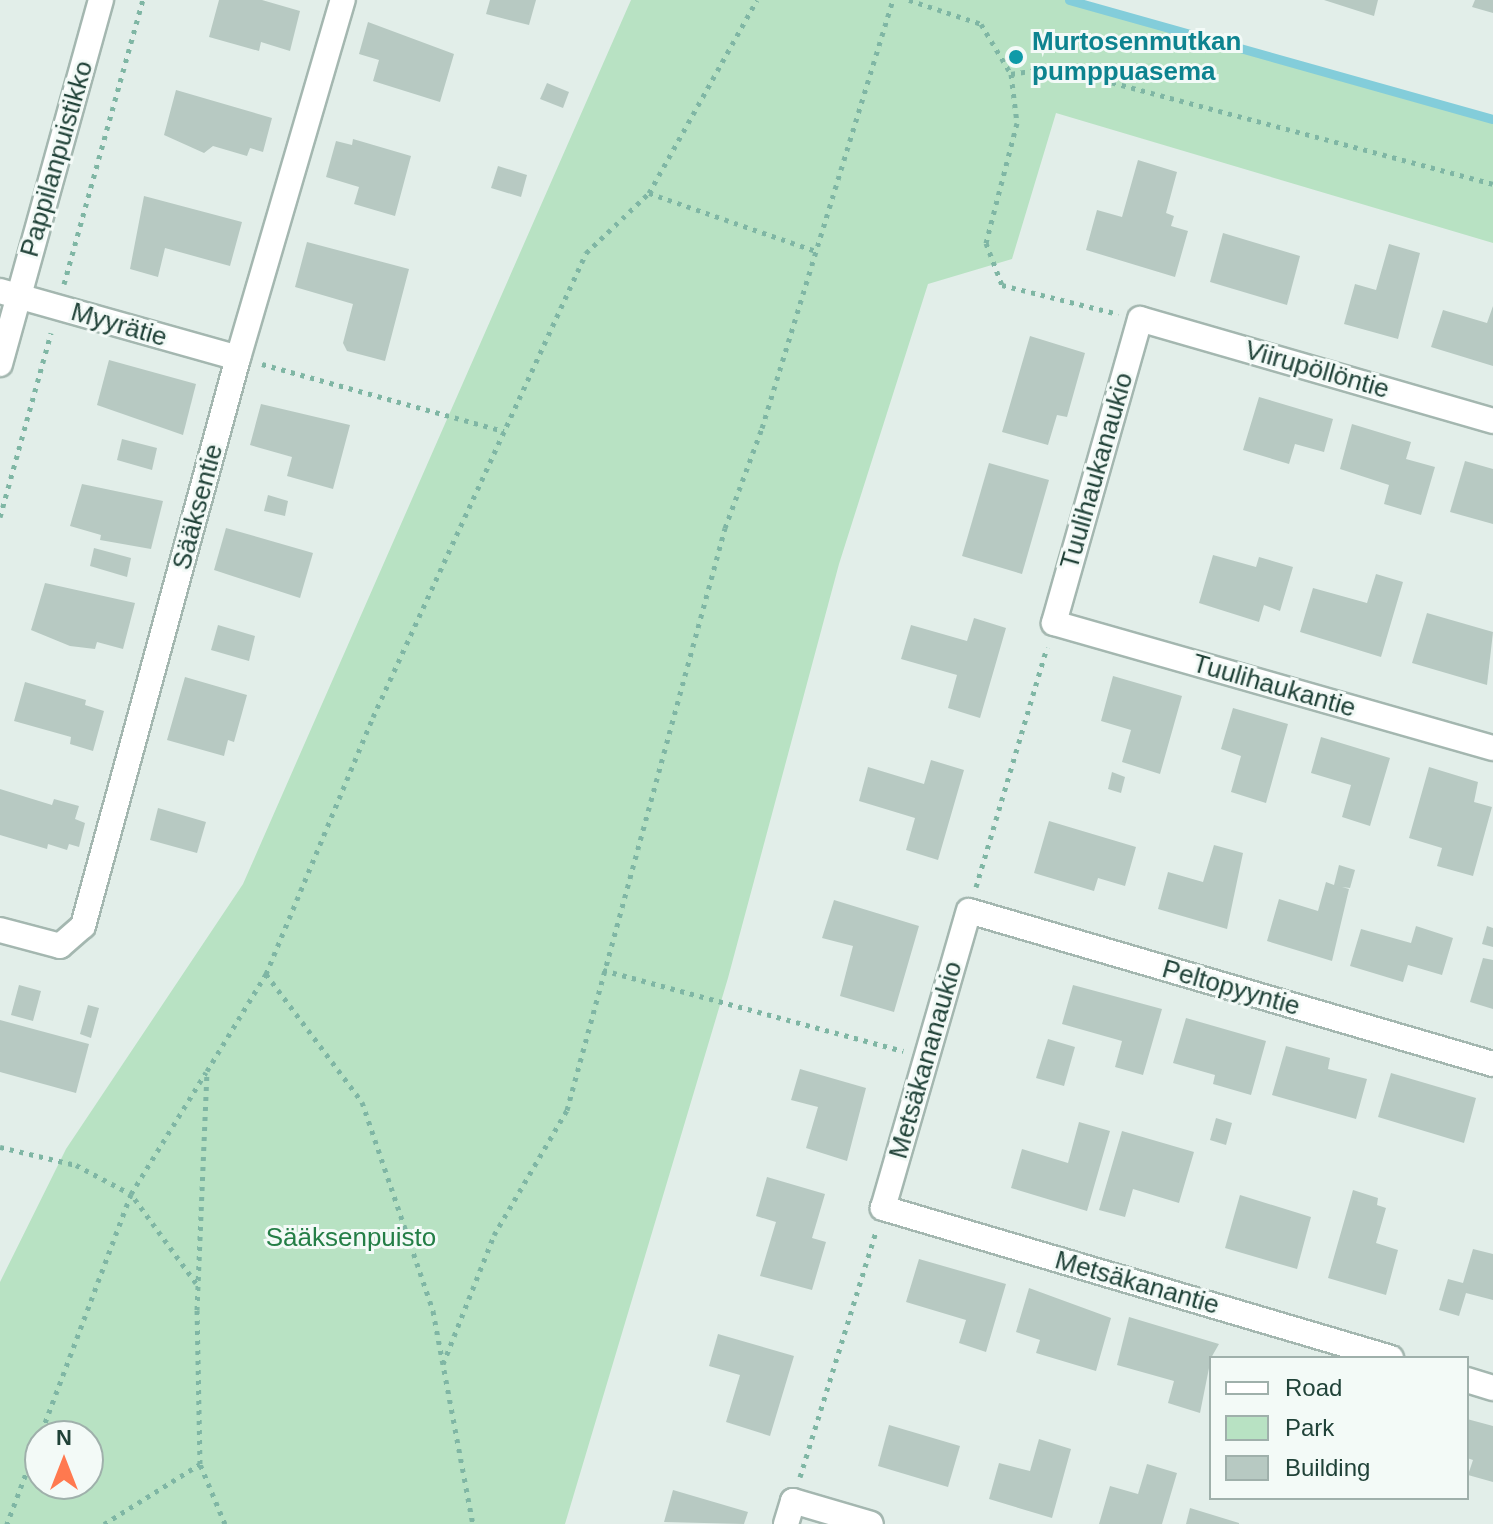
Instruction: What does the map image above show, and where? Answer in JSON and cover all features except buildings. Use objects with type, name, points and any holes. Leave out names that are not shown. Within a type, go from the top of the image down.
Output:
[{"type":"street","name":"Pappilanpuistikko","points":[[0,364],[9,293],[101,0]]},
{"type":"street","name":"Sääksentie","points":[[0,930],[60,946],[83,926],[238,358],[343,0]]},
{"type":"street","name":"Myyrätie","points":[[9,293],[238,358]]},
{"type":"street","name":"Viirupöllöntie","points":[[1140,319],[1493,421]]},
{"type":"street","name":"Tuulihaukanaukio","points":[[1054,623],[1140,319]]},
{"type":"street","name":"Tuulihaukantie","points":[[1054,623],[1493,748]]},
{"type":"street","name":"Metsäkananaukio","points":[[883,1208],[969,911]]},
{"type":"street","name":"Peltopyyntie","points":[[969,911],[1493,1064]]},
{"type":"street","name":"Metsäkanantie","points":[[883,1208],[1384,1356]]},
{"type":"street","points":[[1469,1381],[1493,1388]]},
{"type":"street","points":[[789,1512],[871,1524]]},
{"type":"path","points":[[0,517],[143,0]]},
{"type":"path","points":[[7,1524],[131,1194],[266,974],[373,717],[586,253],[649,193],[757,0]]},
{"type":"path","points":[[443,1364],[494,1235],[567,1110],[725,528],[762,428],[893,0]]},
{"type":"path","points":[[909,0],[981,24],[1011,74],[1017,123],[986,243],[1002,285],[1140,319]]},
{"type":"path","points":[[1011,74],[1054,67],[1493,184]]},
{"type":"path","points":[[649,193],[816,251]]},
{"type":"path","points":[[238,358],[504,431]]},
{"type":"path","points":[[969,911],[1054,623]]},
{"type":"path","points":[[603,970],[927,1057]]},
{"type":"path","points":[[266,974],[362,1102],[433,1311],[473,1524]]},
{"type":"path","points":[[207,1071],[198,1285],[200,1464],[225,1524]]},
{"type":"path","points":[[0,1147],[76,1165],[131,1194],[198,1285]]},
{"type":"path","points":[[789,1512],[883,1208]]},
{"type":"path","points":[[104,1524],[200,1464]]},
{"type":"green space","name":"Sääksenpuisto","points":[[631,0],[1072,0],[1493,121],[1493,243],[1056,113],[1012,259],[928,284],[839,564],[728,978],[565,1524],[0,1524],[0,1282],[66,1149],[243,884]]},
{"type":"waterway","points":[[1069,0],[1493,119]]},
{"type":"place","name":"Murtosenmutkan pumppuasema","points":[[1016,57]]}]
